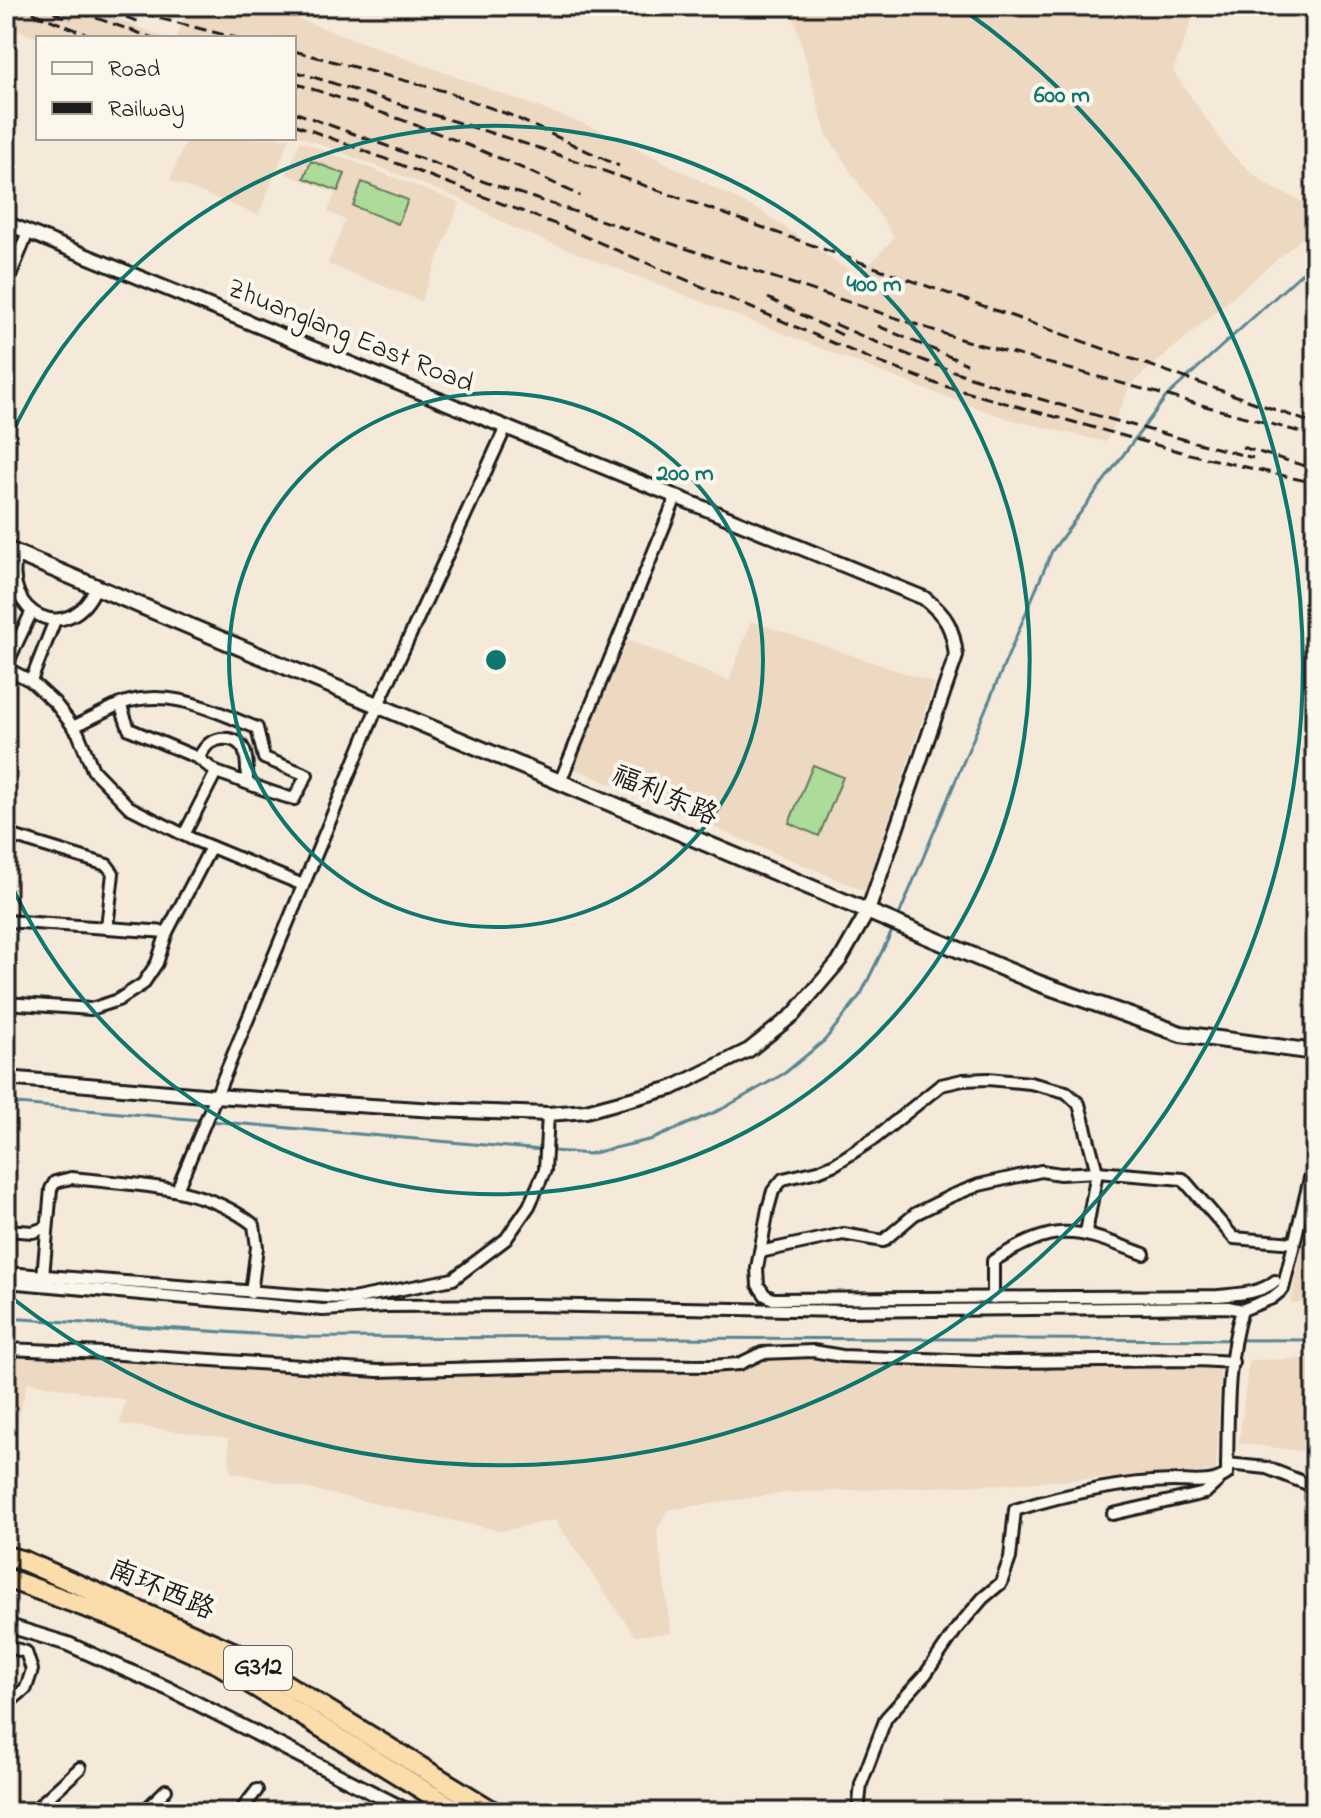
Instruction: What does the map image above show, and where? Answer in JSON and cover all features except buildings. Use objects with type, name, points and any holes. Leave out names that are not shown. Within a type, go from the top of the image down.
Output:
[{"type":"highway","name":"南环西路","points":[[6,1556],[24,1561],[233,1652],[494,1812]]},
{"type":"highway","name":"南环西路","points":[[6,1578],[115,1618],[220,1665],[459,1812]]},
{"type":"main road","name":"福利东路","points":[[12,551],[1038,983],[1181,1034],[1315,1052]]},
{"type":"street","name":"Zhuanglang East Road","points":[[6,223],[924,598],[942,611],[954,635],[956,656],[872,912],[840,960],[794,1014],[749,1050],[672,1088],[586,1111],[548,1114],[213,1100],[6,1078]]},
{"type":"street","points":[[6,286],[28,232]]},
{"type":"street","points":[[177,1190],[378,705],[506,427]]},
{"type":"street","points":[[560,782],[676,497]]},
{"type":"street","points":[[12,551],[10,582],[15,597],[37,617],[55,620],[80,611],[96,587]]},
{"type":"street","points":[[31,613],[6,667],[31,681],[55,703],[73,727],[93,770],[129,807],[184,835],[303,885]]},
{"type":"street","points":[[31,681],[55,620]]},
{"type":"street","points":[[73,727],[120,704],[141,697],[171,697],[257,728],[264,758],[307,775],[294,799],[264,791],[216,772],[198,758],[129,729],[120,704]]},
{"type":"street","points":[[232,739],[240,721]]},
{"type":"street","points":[[198,758],[209,743],[232,739],[243,747],[247,782]]},
{"type":"street","points":[[184,835],[216,772]]},
{"type":"street","points":[[6,834],[107,865],[113,873],[107,928]]},
{"type":"street","points":[[6,1003],[91,1009],[118,1000],[143,984],[157,963],[167,932],[211,847]]},
{"type":"street","points":[[6,921],[167,932]]},
{"type":"street","points":[[1086,1233],[1097,1172],[1079,1104],[1066,1092],[1030,1083],[963,1080],[941,1085],[875,1138],[835,1164],[783,1179],[773,1191],[757,1268],[758,1285],[765,1295],[773,1299],[993,1298],[1218,1296],[1250,1292],[1269,1287],[1275,1281]]},
{"type":"street","points":[[6,1273],[352,1299],[453,1279],[506,1239],[529,1206],[545,1170],[548,1114]]},
{"type":"street","points":[[6,1282],[323,1310],[513,1305],[735,1310],[1228,1307],[1242,1310],[1272,1298],[1283,1289],[1315,1158]]},
{"type":"street","points":[[760,1252],[843,1234],[883,1241],[915,1214],[979,1185],[1041,1171],[1183,1179],[1234,1238],[1294,1243]]},
{"type":"street","points":[[43,1276],[51,1189],[55,1182],[71,1178],[177,1190],[233,1208],[254,1225],[257,1247],[251,1293]]},
{"type":"street","points":[[6,1230],[33,1232],[47,1227]]},
{"type":"street","points":[[993,1298],[993,1261],[1047,1234],[1086,1233],[1144,1254]]},
{"type":"street","points":[[1113,1514],[1205,1493],[1227,1474],[1228,1411],[1237,1325],[1242,1310]]},
{"type":"street","points":[[6,1349],[378,1371],[595,1365],[711,1366],[739,1364],[762,1353],[813,1351],[842,1356],[1006,1362],[1234,1357]]},
{"type":"street","points":[[1227,1464],[1267,1468],[1315,1487]]},
{"type":"street","points":[[858,1812],[861,1784],[886,1718],[925,1675],[958,1627],[1001,1583],[1010,1558],[1015,1510],[1101,1488],[1167,1481],[1218,1481]]},
{"type":"street","points":[[6,1625],[68,1644],[169,1689],[410,1812]]},
{"type":"street","points":[[6,1646],[26,1652],[32,1670],[26,1688],[6,1705]]},
{"type":"street","points":[[35,1811],[80,1768]]},
{"type":"street","points":[[143,1812],[166,1790]]},
{"type":"street","points":[[240,1812],[257,1790]]},
{"type":"shaded area","points":[[6,6],[86,6],[161,36],[36,37],[6,25]]},
{"type":"shaded area","points":[[189,6],[263,6],[603,131],[762,212],[859,277],[894,237],[826,134],[791,6],[1197,6],[1173,71],[1230,153],[1265,184],[1315,208],[1315,227],[1130,385],[1106,442],[1009,419],[935,393],[513,228],[461,199],[296,135],[296,36],[177,36]]},
{"type":"shaded area","points":[[186,140],[289,140],[258,215],[170,180]]},
{"type":"shaded area","points":[[300,141],[460,203],[421,301],[328,264],[345,220],[328,212],[335,193],[287,174]]},
{"type":"shaded area","points":[[751,621],[934,683],[865,891],[573,768],[628,640],[729,681]]},
{"type":"shaded area","points":[[1315,1180],[1315,1303],[1291,1303]]},
{"type":"shaded area","points":[[6,1341],[351,1361],[1221,1354],[1216,1471],[783,1493],[667,1510],[657,1530],[671,1633],[635,1636],[555,1520],[501,1531],[231,1472],[228,1438],[120,1424],[126,1400],[28,1382],[15,1429],[6,1428]]},
{"type":"shaded area","points":[[1315,1359],[1315,1453],[1239,1443],[1249,1360]]},
{"type":"green space","points":[[311,161],[345,174],[338,191],[304,178]]},
{"type":"green space","points":[[362,182],[408,200],[398,224],[353,206]]},
{"type":"green space","points":[[813,765],[843,777],[819,836],[789,823]]},
{"type":"waterway","points":[[897,920],[1052,551],[1166,397],[1315,261]]},
{"type":"waterway","points":[[209,1121],[589,1154],[653,1139],[722,1109],[785,1073],[825,1040],[861,994],[894,927]]},
{"type":"waterway","points":[[6,1103],[201,1120]]},
{"type":"waterway","points":[[6,1318],[302,1337],[1315,1340]]},
{"type":"railway","points":[[16,6],[91,36]]},
{"type":"railway","points":[[37,6],[71,19]]},
{"type":"railway","points":[[62,6],[147,36]]},
{"type":"railway","points":[[92,6],[140,22]]},
{"type":"railway","points":[[126,6],[162,19],[229,36]]},
{"type":"railway","points":[[296,52],[444,91],[510,115],[619,166]]},
{"type":"railway","points":[[296,72],[542,149],[1315,424]]},
{"type":"railway","points":[[296,84],[439,134],[580,196]]},
{"type":"railway","points":[[296,113],[485,182],[963,340],[1315,436]]},
{"type":"railway","points":[[296,125],[563,227],[873,360],[937,384],[1185,453],[1315,483]]},
{"type":"railway","points":[[768,298],[842,335]]},
{"type":"railway","points":[[835,324],[988,383],[1253,458]]},
{"type":"railway","points":[[878,326],[967,364]]},
{"type":"railway","points":[[1242,447],[1315,469]]}]
